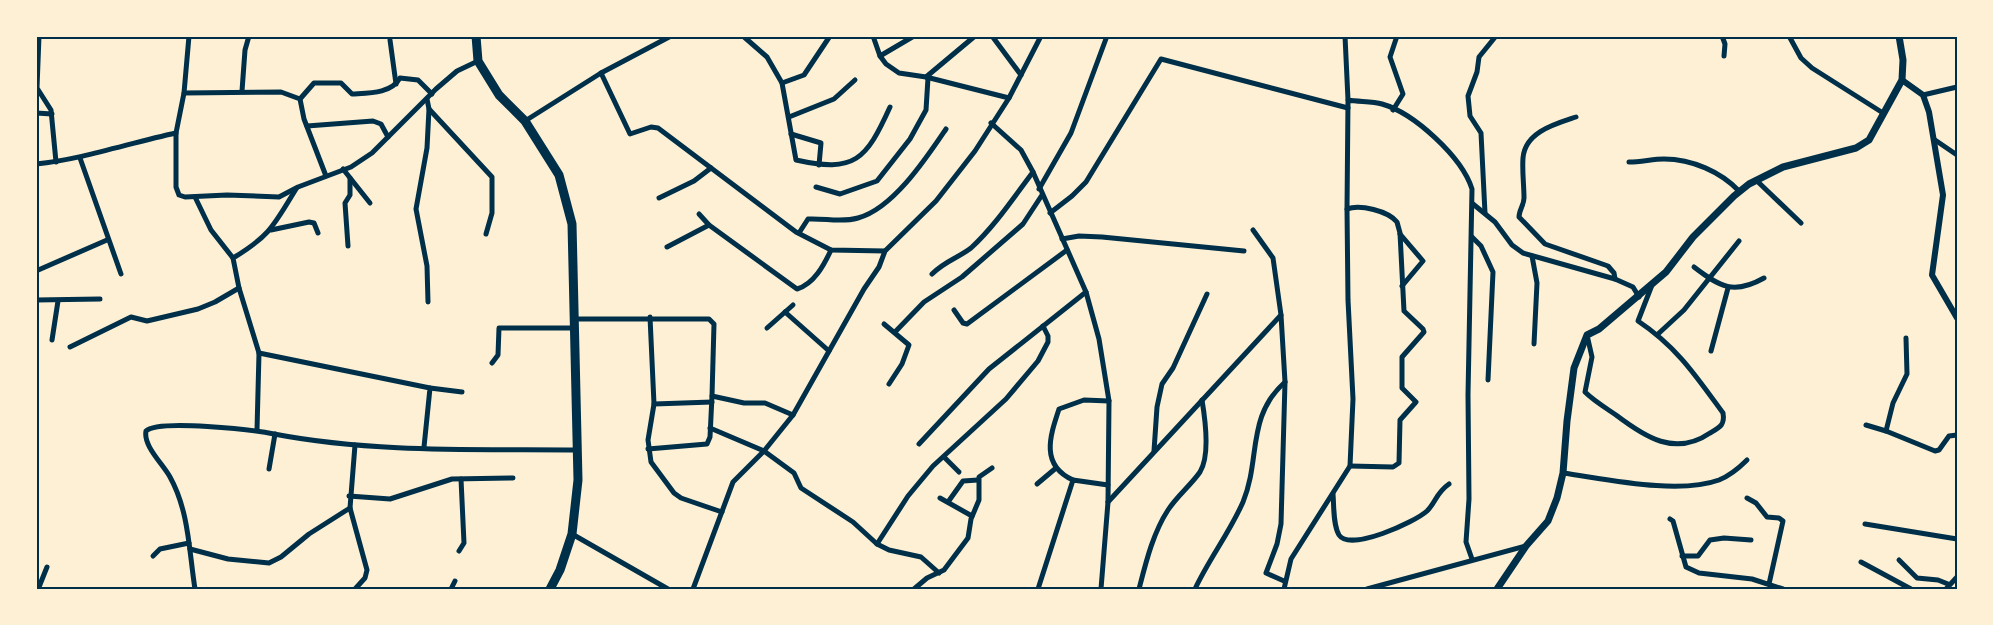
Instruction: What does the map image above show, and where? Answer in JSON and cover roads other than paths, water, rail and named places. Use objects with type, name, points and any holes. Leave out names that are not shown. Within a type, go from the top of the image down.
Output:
[{"type":"highway","points":[[476,36],[478,61],[500,95],[525,121],[559,175],[572,224],[573,324],[578,450],[572,534],[560,570],[550,589]]},
{"type":"main road","points":[[1497,589],[1526,546],[1548,521],[1557,498],[1563,472],[1574,368],[1587,335],[1599,329],[1639,297],[1666,272],[1693,237],[1739,191],[1756,180],[1790,164],[1862,145],[1873,135],[1902,80],[1903,60],[1899,36]]},
{"type":"street","points":[[39,36],[37,44],[37,88],[52,114],[56,162]]},
{"type":"street","points":[[189,36],[184,93],[176,134],[177,191],[182,196],[227,195],[274,198],[362,161],[458,71],[478,61]]},
{"type":"street","points":[[242,91],[245,50],[249,36]]},
{"type":"street","points":[[525,121],[602,73],[671,36]]},
{"type":"street","points":[[743,36],[766,58],[782,83],[796,160],[819,165],[837,165],[852,162],[875,137],[890,107]]},
{"type":"street","points":[[782,83],[804,75],[830,36]]},
{"type":"street","points":[[873,36],[880,56],[886,64],[899,73],[1009,98]]},
{"type":"street","points":[[880,56],[914,36]]},
{"type":"street","points":[[816,187],[840,194],[877,181],[910,139],[926,110],[927,78],[974,36]]},
{"type":"street","points":[[992,36],[1022,75]]},
{"type":"street","points":[[693,589],[733,482],[764,451],[793,415],[879,267],[885,250],[952,184],[1009,98],[1041,36]]},
{"type":"street","points":[[895,332],[924,302],[962,277],[1023,224],[1071,133],[1107,36]]},
{"type":"street","points":[[1284,589],[1284,581],[1291,558],[1350,466],[1353,399],[1348,300],[1348,100],[1345,36]]},
{"type":"street","points":[[1393,110],[1403,94],[1390,57],[1397,36]]},
{"type":"street","points":[[1484,213],[1481,133],[1470,116],[1468,96],[1477,72],[1479,57],[1496,36]]},
{"type":"street","points":[[1722,36],[1725,44],[1724,56]]},
{"type":"street","points":[[1789,36],[1801,58],[1812,68],[1884,113]]},
{"type":"street","points":[[390,40],[396,85]]},
{"type":"street","points":[[1050,213],[1086,182],[1161,59],[1348,108]]},
{"type":"street","points":[[602,73],[630,134],[651,127],[658,128],[799,233],[831,250],[885,250]]},
{"type":"street","points":[[300,98],[314,83],[341,83],[352,94],[376,93],[396,85],[400,78],[418,80],[432,94]]},
{"type":"street","points":[[789,117],[834,99],[855,80]]},
{"type":"street","points":[[1902,80],[1923,95],[1928,106],[1943,206],[1932,275],[1957,318]]},
{"type":"street","points":[[1923,95],[1957,87]]},
{"type":"street","points":[[184,93],[281,92],[300,98]]},
{"type":"street","points":[[300,98],[307,126],[326,176]]},
{"type":"street","points":[[427,99],[429,109],[427,148],[416,209],[426,259],[428,302]]},
{"type":"street","points":[[1348,100],[1383,104],[1438,139],[1459,161],[1471,184],[1472,237],[1468,395],[1469,499],[1466,542],[1472,559]]},
{"type":"street","points":[[429,109],[492,177],[492,213],[486,234]]},
{"type":"street","points":[[36,113],[52,114]]},
{"type":"street","points":[[1576,118],[1554,124],[1538,133],[1524,150],[1524,201],[1519,217],[1546,244],[1608,266],[1614,273],[1615,279]]},
{"type":"street","points":[[307,126],[373,121],[381,124],[388,137]]},
{"type":"street","points":[[992,123],[1021,150],[1034,172],[1050,213],[1086,292],[1099,338],[1109,400],[1108,502],[1101,589]]},
{"type":"street","points":[[799,233],[808,219],[841,221],[872,214],[891,198],[946,129]]},
{"type":"street","points":[[36,164],[80,158],[176,134]]},
{"type":"street","points":[[791,134],[820,142],[819,165]]},
{"type":"street","points":[[1934,140],[1957,155]]},
{"type":"street","points":[[80,158],[107,240],[121,274]]},
{"type":"street","points":[[1629,162],[1665,159],[1704,168],[1724,176],[1739,191]]},
{"type":"street","points":[[659,198],[694,181],[711,168]]},
{"type":"street","points":[[343,169],[370,202]]},
{"type":"street","points":[[932,274],[944,262],[959,256],[971,247],[997,220],[1034,172]]},
{"type":"street","points":[[348,246],[345,203],[350,196],[350,178]]},
{"type":"street","points":[[1756,180],[1801,223]]},
{"type":"street","points":[[233,258],[259,242],[271,230],[298,187]]},
{"type":"street","points":[[195,197],[211,230],[233,258],[239,288],[259,353],[258,430]]},
{"type":"street","points":[[1472,204],[1496,222],[1512,245],[1523,253],[1615,279],[1633,286],[1639,297]]},
{"type":"street","points":[[1347,209],[1354,206],[1395,219],[1400,233],[1404,311],[1424,332],[1402,357],[1402,388],[1416,402],[1400,420],[1399,464],[1393,466],[1350,466]]},
{"type":"street","points":[[699,214],[709,225],[797,289],[802,288],[822,268],[831,250]]},
{"type":"street","points":[[271,230],[309,222],[314,223],[318,233]]},
{"type":"street","points":[[666,247],[709,225]]},
{"type":"street","points":[[1253,230],[1273,258],[1282,316],[1285,382],[1281,524],[1277,544],[1266,573],[1284,581]]},
{"type":"street","points":[[1400,233],[1423,261],[1402,286]]},
{"type":"street","points":[[1062,239],[1078,236],[1102,236],[1244,251]]},
{"type":"street","points":[[1472,237],[1481,246],[1493,272],[1488,380]]},
{"type":"street","points":[[36,271],[107,240]]},
{"type":"street","points":[[1658,334],[1684,310],[1739,241]]},
{"type":"street","points":[[954,310],[963,323],[969,323],[1067,250]]},
{"type":"street","points":[[1532,256],[1537,283],[1534,344]]},
{"type":"street","points":[[1694,267],[1728,288],[1745,288],[1764,278]]},
{"type":"street","points":[[1587,335],[1592,357],[1585,392],[1639,434],[1665,443],[1697,441],[1722,426],[1724,420],[1723,413],[1690,368],[1669,343],[1638,321],[1652,284]]},
{"type":"street","points":[[70,347],[131,318],[147,321],[198,309],[239,288]]},
{"type":"street","points":[[1711,351],[1728,288]]},
{"type":"street","points":[[919,444],[989,369],[1086,292]]},
{"type":"street","points":[[1154,452],[1157,407],[1162,384],[1173,368],[1207,294]]},
{"type":"street","points":[[36,300],[100,299]]},
{"type":"street","points":[[52,340],[58,301]]},
{"type":"street","points":[[767,328],[793,305]]},
{"type":"street","points":[[785,312],[829,352]]},
{"type":"street","points":[[1108,502],[1282,316]]},
{"type":"street","points":[[650,317],[654,404],[648,449],[655,469],[674,493],[681,498],[722,512]]},
{"type":"street","points":[[492,363],[498,351],[499,328],[650,317],[700,318],[713,321],[715,337],[712,399],[710,428],[706,444],[648,449]]},
{"type":"street","points":[[884,324],[908,344],[909,348],[889,384]]},
{"type":"street","points":[[877,544],[908,496],[944,457],[1006,399],[1038,361],[1048,342],[1043,326]]},
{"type":"street","points":[[1886,431],[1893,403],[1907,374],[1906,338]]},
{"type":"street","points":[[259,353],[430,388],[462,392]]},
{"type":"street","points":[[1195,589],[1242,505],[1249,487],[1255,460],[1255,440],[1260,417],[1273,394],[1285,382]]},
{"type":"street","points":[[424,447],[430,388]]},
{"type":"street","points":[[654,404],[712,399],[744,403],[765,403],[793,415]]},
{"type":"street","points":[[1108,485],[1073,480],[1061,474],[1056,468],[1049,443],[1059,409],[1084,400],[1109,400]]},
{"type":"street","points":[[1139,589],[1156,536],[1168,510],[1201,470],[1205,446],[1205,417],[1202,400]]},
{"type":"street","points":[[1866,425],[1935,451],[1939,450],[1949,436],[1957,435]]},
{"type":"street","points":[[195,589],[190,546],[178,493],[170,476],[146,440],[146,431],[152,427],[173,426],[258,430],[355,445],[578,450]]},
{"type":"street","points":[[710,428],[764,451],[794,473],[801,488],[853,522],[877,544],[889,550],[921,558],[939,573]]},
{"type":"street","points":[[269,469],[275,434]]},
{"type":"street","points":[[355,445],[350,508],[367,570],[365,578],[355,589]]},
{"type":"street","points":[[944,457],[959,472]]},
{"type":"street","points":[[1563,472],[1668,486],[1694,485],[1720,480],[1747,460]]},
{"type":"street","points":[[914,589],[927,578],[939,573],[949,565],[968,538],[972,516],[978,500],[978,480],[980,475],[992,468]]},
{"type":"street","points":[[1036,484],[1056,468]]},
{"type":"street","points":[[350,496],[390,499],[432,485],[461,479],[513,478]]},
{"type":"street","points":[[459,552],[464,543],[461,479]]},
{"type":"street","points":[[948,502],[963,481],[978,480]]},
{"type":"street","points":[[1038,589],[1073,480]]},
{"type":"street","points":[[1333,493],[1338,532],[1340,537],[1351,542],[1388,531],[1427,511],[1440,490],[1449,484]]},
{"type":"street","points":[[940,498],[972,516]]},
{"type":"street","points":[[1747,498],[1756,502],[1767,517],[1779,518],[1783,521],[1769,584]]},
{"type":"street","points":[[153,556],[160,549],[190,546],[228,560],[268,563],[281,557],[309,534],[350,508]]},
{"type":"street","points":[[1670,519],[1673,521],[1684,564],[1699,572],[1752,579],[1783,589]]},
{"type":"street","points":[[1865,524],[1957,539]]},
{"type":"street","points":[[572,534],[668,589]]},
{"type":"street","points":[[1682,556],[1698,556],[1710,540],[1724,538],[1751,540]]},
{"type":"street","points":[[1367,589],[1472,559],[1526,546]]},
{"type":"street","points":[[1899,560],[1917,578],[1938,580],[1947,586],[1957,577]]},
{"type":"street","points":[[1861,562],[1910,589]]},
{"type":"street","points":[[40,587],[47,567]]},
{"type":"street","points":[[451,589],[455,581]]}]
